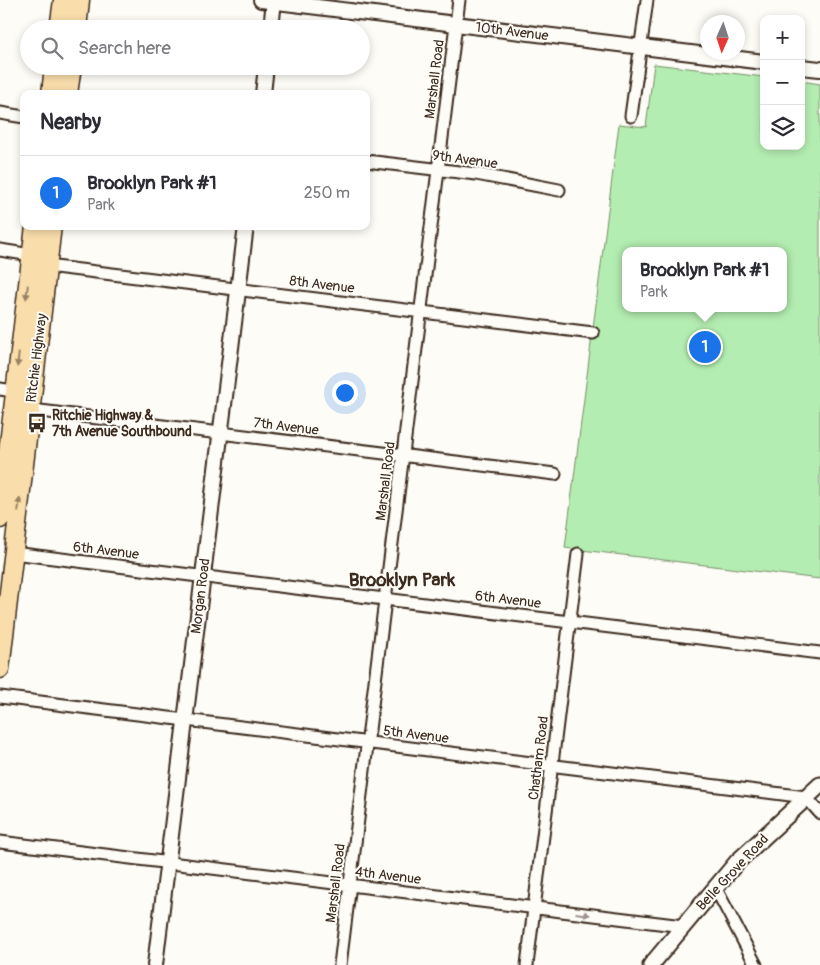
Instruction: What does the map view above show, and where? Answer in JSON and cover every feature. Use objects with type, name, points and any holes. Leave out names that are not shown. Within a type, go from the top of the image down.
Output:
[{"type":"main road","points":[[60,20],[63,0]]},
{"type":"main road","points":[[78,20],[80,0]]},
{"type":"main road","points":[[51,90],[53,75]]},
{"type":"main road","points":[[69,90],[71,75]]},
{"type":"main road","name":"Ritchie Highway","points":[[0,519],[18,398],[34,230]]},
{"type":"main road","name":"Ritchie Highway","points":[[1,660],[13,553],[18,398],[47,266],[52,230]]},
{"type":"main road","name":"Belle Grove Road","points":[[651,965],[737,862],[820,785]]},
{"type":"street","name":"Marshall Road","points":[[340,965],[459,0]]},
{"type":"street","points":[[631,116],[647,0]]},
{"type":"street","name":"10th Avenue","points":[[270,1],[760,62]]},
{"type":"street","points":[[270,1],[271,20]]},
{"type":"street","points":[[805,67],[820,69]]},
{"type":"street","points":[[263,90],[265,75]]},
{"type":"street","points":[[0,113],[20,116]]},
{"type":"street","name":"9th Avenue","points":[[370,162],[476,174],[559,190]]},
{"type":"street","name":"Morgan Road","points":[[154,965],[245,230]]},
{"type":"street","points":[[0,250],[31,255],[47,266]]},
{"type":"street","name":"8th Avenue","points":[[47,266],[593,333]]},
{"type":"street","name":"7th Avenue","points":[[18,398],[220,433],[555,474]]},
{"type":"street","name":"6th Avenue","points":[[13,553],[820,653]]},
{"type":"street","name":"Chatham Road","points":[[527,965],[578,554]]},
{"type":"street","name":"5th Avenue","points":[[0,697],[806,797]]},
{"type":"street","points":[[806,797],[820,814]]},
{"type":"street","name":"4th Avenue","points":[[0,842],[683,926]]},
{"type":"street","points":[[715,887],[756,965]]},
{"type":"green space","points":[[654,64],[760,77],[760,150],[805,150],[805,82],[820,84],[820,579],[565,548],[619,124],[646,127]]},
{"type":"place","name":"Brooklyn Park #1","points":[[705,347]]},
{"type":"place","name":"Ritchie Highway & 7th Avenue Southbound","points":[[37,423]]},
{"type":"district","name":"Brooklyn Park","points":[[402,579]]}]
